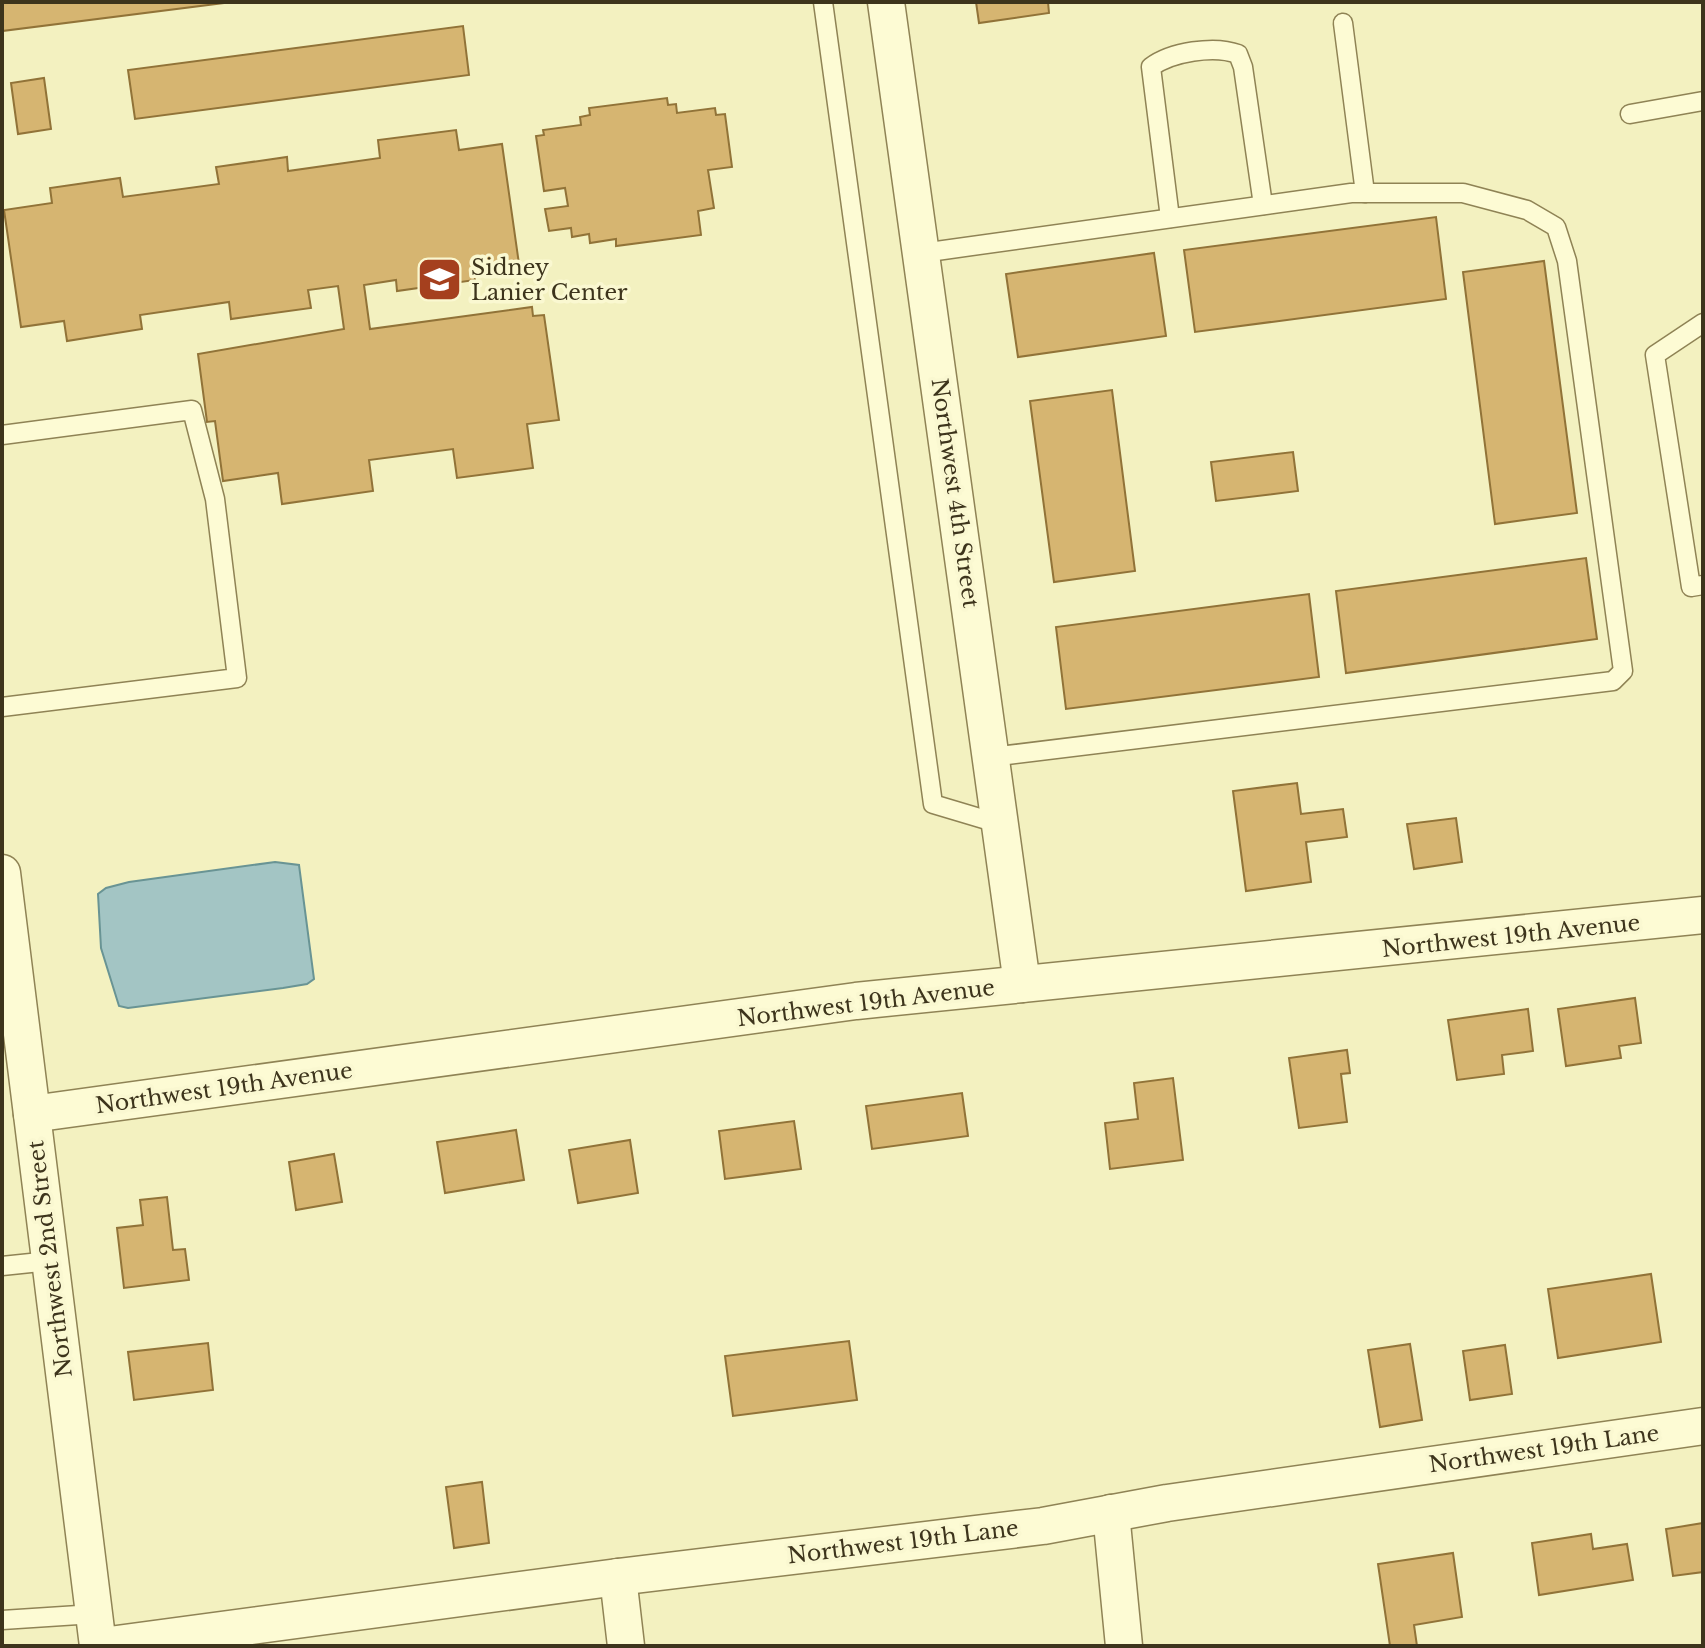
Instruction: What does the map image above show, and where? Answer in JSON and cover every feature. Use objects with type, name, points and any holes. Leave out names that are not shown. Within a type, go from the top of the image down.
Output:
[{"type":"street","name":"Northwest 4th Street","points":[[886,2],[1022,984]]},
{"type":"street","name":"Northwest 2nd Street","points":[[2,873],[9,986],[32,1114],[98,1635]]},
{"type":"street","name":"Northwest 19th Avenue","points":[[32,1114],[856,1001],[1703,915]]},
{"type":"street","name":"Northwest 19th Lane","points":[[98,1635],[1043,1526],[1111,1513],[1703,1426]]},
{"type":"street","points":[[1111,1513],[1124,1646]]},
{"type":"street","points":[[618,1577],[626,1646]]},
{"type":"lane","points":[[823,2],[933,804],[1000,824]]},
{"type":"lane","points":[[1343,23],[1365,193]]},
{"type":"lane","points":[[1170,218],[1151,67],[1162,59],[1223,49],[1238,54],[1243,67],[1263,205]]},
{"type":"lane","points":[[1630,114],[1703,101]]},
{"type":"lane","points":[[922,253],[1365,193],[1463,193],[1527,210],[1556,227],[1567,261],[1623,671],[1613,681],[991,757]]},
{"type":"lane","points":[[1703,323],[1655,355],[1691,587],[1703,585]]},
{"type":"lane","points":[[2,435],[192,410],[215,499],[237,678],[2,707]]},
{"type":"lane","points":[[2,1266],[50,1261]]},
{"type":"lane","points":[[2,1620],[98,1635]]},
{"type":"water","points":[[275,862],[299,865],[314,979],[307,984],[283,988],[128,1008],[119,1006],[101,948],[98,894],[106,888],[129,882]]},
{"type":"building","points":[[2,2],[232,2],[2,31]]},
{"type":"building","points":[[976,2],[1048,2],[1049,13],[979,23]]},
{"type":"building","points":[[463,26],[469,75],[135,119],[128,70]]},
{"type":"building","points":[[44,78],[51,129],[18,134],[11,83]]},
{"type":"building","points":[[667,98],[668,105],[676,104],[677,113],[715,108],[716,115],[725,114],[732,167],[708,170],[714,208],[698,211],[701,235],[616,246],[616,239],[590,243],[589,234],[572,237],[571,228],[549,231],[545,209],[568,206],[565,188],[544,191],[536,136],[544,135],[543,130],[581,125],[580,117],[590,115],[589,108]]},
{"type":"building","points":[[456,130],[459,150],[502,144],[519,264],[474,270],[475,280],[397,291],[396,280],[364,285],[370,329],[532,307],[533,316],[544,315],[559,420],[527,424],[533,468],[457,478],[453,449],[369,460],[373,491],[282,504],[278,473],[223,481],[215,421],[207,422],[198,354],[344,329],[338,286],[308,290],[311,308],[231,319],[229,302],[140,315],[142,329],[67,341],[64,321],[21,327],[4,210],[52,203],[50,188],[120,178],[123,197],[219,184],[216,167],[287,157],[288,171],[380,158],[378,140]]},
{"type":"building","points":[[1436,217],[1446,299],[1195,332],[1184,250]]},
{"type":"building","points":[[1154,253],[1166,336],[1018,357],[1006,274]]},
{"type":"building","points":[[1544,261],[1577,513],[1495,524],[1463,272]]},
{"type":"building","points":[[1112,390],[1135,571],[1054,582],[1030,401]]},
{"type":"building","points":[[1293,452],[1298,491],[1216,501],[1211,462]]},
{"type":"building","points":[[1586,558],[1597,639],[1346,673],[1336,591]]},
{"type":"building","points":[[1309,594],[1319,677],[1066,709],[1056,627]]},
{"type":"building","points":[[1297,783],[1301,814],[1343,809],[1347,837],[1306,842],[1311,882],[1246,891],[1233,791]]},
{"type":"building","points":[[1456,818],[1462,862],[1414,869],[1407,824]]},
{"type":"building","points":[[1635,998],[1641,1043],[1619,1046],[1621,1058],[1566,1066],[1558,1009]]},
{"type":"building","points":[[1528,1009],[1533,1051],[1502,1055],[1504,1074],[1457,1080],[1448,1020]]},
{"type":"building","points":[[1347,1050],[1350,1073],[1341,1074],[1347,1122],[1299,1128],[1289,1058]]},
{"type":"building","points":[[1173,1078],[1183,1160],[1110,1169],[1105,1123],[1138,1119],[1134,1083]]},
{"type":"building","points":[[962,1093],[968,1136],[872,1149],[866,1106]]},
{"type":"building","points":[[794,1121],[801,1169],[725,1179],[719,1131]]},
{"type":"building","points":[[516,1130],[524,1180],[445,1193],[437,1142]]},
{"type":"building","points":[[630,1140],[638,1193],[578,1203],[569,1150]]},
{"type":"building","points":[[334,1154],[342,1202],[296,1210],[289,1162]]},
{"type":"building","points":[[167,1197],[173,1250],[185,1249],[189,1280],[124,1288],[117,1228],[143,1225],[140,1200]]},
{"type":"building","points":[[1651,1274],[1661,1342],[1558,1358],[1548,1289]]},
{"type":"building","points":[[849,1341],[857,1400],[733,1416],[725,1356]]},
{"type":"building","points":[[208,1343],[213,1390],[134,1400],[128,1352]]},
{"type":"building","points":[[1410,1344],[1422,1420],[1380,1427],[1368,1350]]},
{"type":"building","points":[[1505,1345],[1512,1394],[1470,1400],[1463,1351]]},
{"type":"building","points":[[482,1482],[489,1543],[454,1548],[446,1487]]},
{"type":"building","points":[[1703,1523],[1703,1572],[1673,1576],[1666,1529]]},
{"type":"building","points":[[1591,1534],[1593,1549],[1627,1544],[1633,1580],[1539,1595],[1532,1543]]},
{"type":"building","points":[[1453,1553],[1462,1617],[1414,1625],[1417,1646],[1390,1646],[1378,1564]]},
{"type":"place","name":"Sidney Lanier Center","points":[[440,280]]}]
